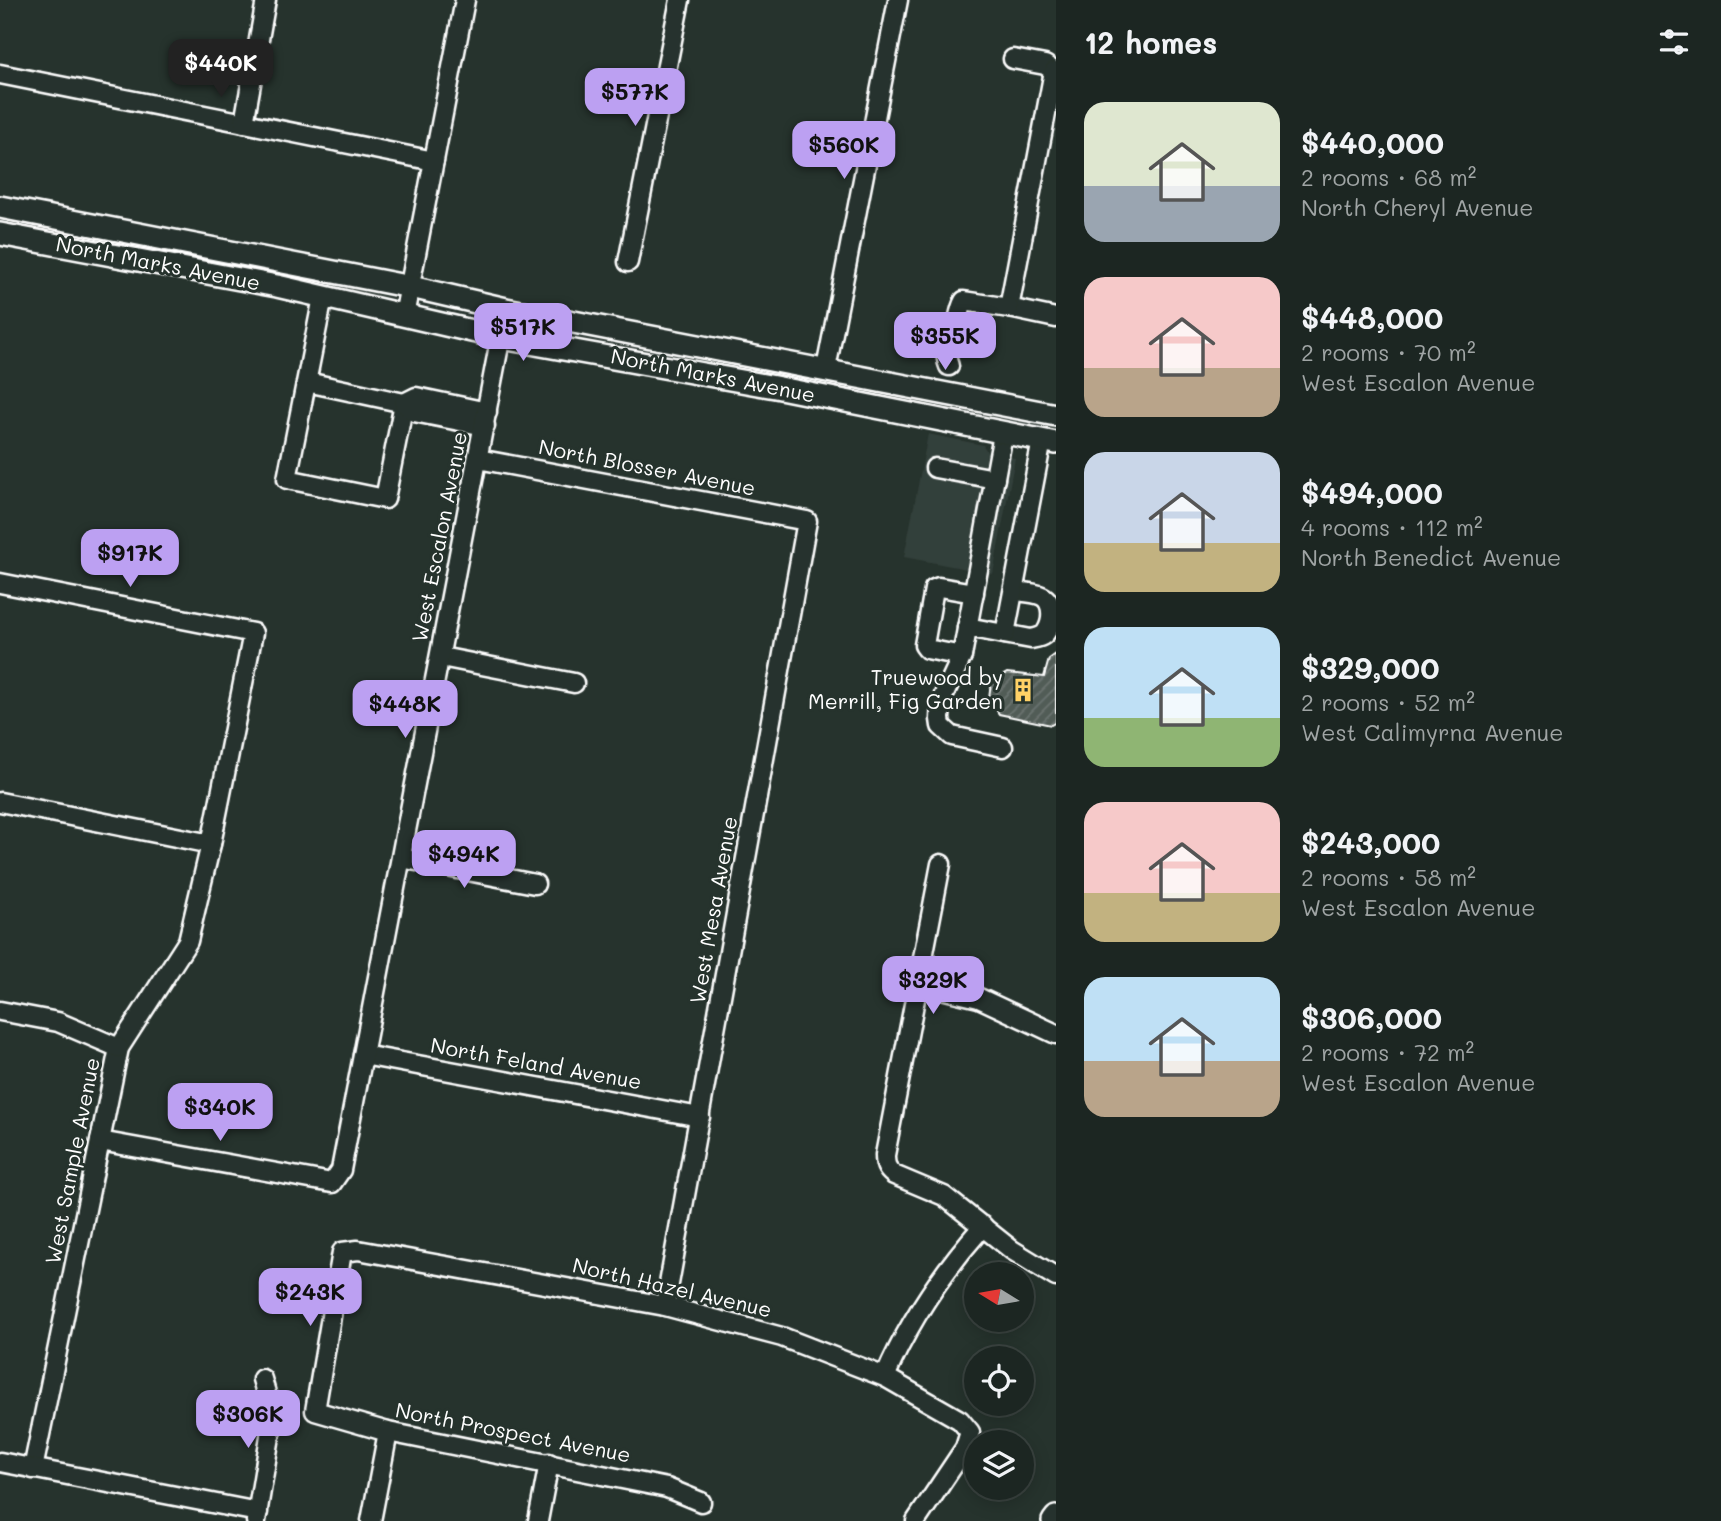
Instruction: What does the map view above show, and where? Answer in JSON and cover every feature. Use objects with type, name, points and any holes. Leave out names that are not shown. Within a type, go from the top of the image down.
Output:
[{"type":"main road","name":"North Marks Avenue","points":[[0,206],[411,286],[506,309],[723,352],[826,369],[1056,415]]},
{"type":"main road","name":"North Marks Avenue","points":[[0,234],[277,286],[502,338],[670,368],[1003,434]]},
{"type":"main road","points":[[670,368],[682,360],[810,379],[818,378],[826,369]]},
{"type":"main road","points":[[1003,434],[1028,425],[1051,437]]},
{"type":"street","points":[[244,123],[267,0]]},
{"type":"street","points":[[404,316],[465,0]]},
{"type":"street","points":[[628,262],[680,0]]},
{"type":"street","points":[[826,369],[898,0]]},
{"type":"street","points":[[1009,308],[1055,71],[1045,65],[1013,59]]},
{"type":"street","points":[[0,74],[434,161]]},
{"type":"street","points":[[323,297],[287,479],[385,499],[404,403]]},
{"type":"street","points":[[945,393],[949,366],[946,359],[950,339],[955,333],[964,301],[1056,318]]},
{"type":"street","name":"West Escalon Avenue","points":[[100,1141],[332,1182],[341,1170],[506,309]]},
{"type":"street","points":[[307,382],[404,403],[416,397],[486,419]]},
{"type":"street","points":[[1003,434],[962,656],[941,701],[942,726],[952,736],[1003,747]]},
{"type":"street","points":[[1005,634],[1051,437]]},
{"type":"street","name":"North Blosser Avenue","points":[[478,459],[807,522]]},
{"type":"street","points":[[935,468],[995,480]]},
{"type":"street","name":"West Mesa Avenue","points":[[665,1306],[807,522]]},
{"type":"street","name":"West Sample Avenue","points":[[0,583],[253,633],[211,844],[188,941],[118,1048],[33,1468]]},
{"type":"street","points":[[962,656],[928,649],[924,645],[934,589],[939,587],[974,593]]},
{"type":"street","points":[[967,627],[1031,639],[1040,637],[1047,630],[1051,612],[1048,601],[1042,596],[1014,590]]},
{"type":"street","points":[[441,657],[574,683]]},
{"type":"street","points":[[0,802],[211,844]]},
{"type":"street","points":[[401,858],[535,884]]},
{"type":"street","points":[[942,864],[885,1155],[888,1171],[944,1196],[1012,1250],[1056,1277]]},
{"type":"street","points":[[920,984],[979,998],[1056,1034]]},
{"type":"street","points":[[0,1011],[58,1022],[118,1048]]},
{"type":"street","name":"North Feland Avenue","points":[[363,1055],[700,1117]]},
{"type":"street","points":[[885,1377],[924,1301],[947,1268],[983,1226]]},
{"type":"street","name":"North Hazel Avenue","points":[[315,1411],[342,1252],[358,1250],[665,1306],[782,1337],[885,1377],[960,1420],[970,1432],[965,1448],[916,1521]]},
{"type":"street","points":[[0,1462],[257,1516],[273,1418],[262,1379]]},
{"type":"street","name":"North Prospect Avenue","points":[[315,1411],[388,1432],[667,1488],[702,1502]]},
{"type":"street","points":[[371,1521],[388,1432]]},
{"type":"street","points":[[538,1521],[549,1463]]},
{"type":"shaded area","points":[[928,434],[983,445],[988,453],[1015,458],[993,574],[904,557]]},
{"type":"building","name":"Truewood by Merrill, Fig Garden","points":[[1056,654],[1056,722],[1051,725],[999,714],[989,698],[991,682],[1007,673],[1044,677],[1049,659]]},
{"type":"place","name":"Truewood by Merrill, Fig Garden","points":[[1023,690]]}]
